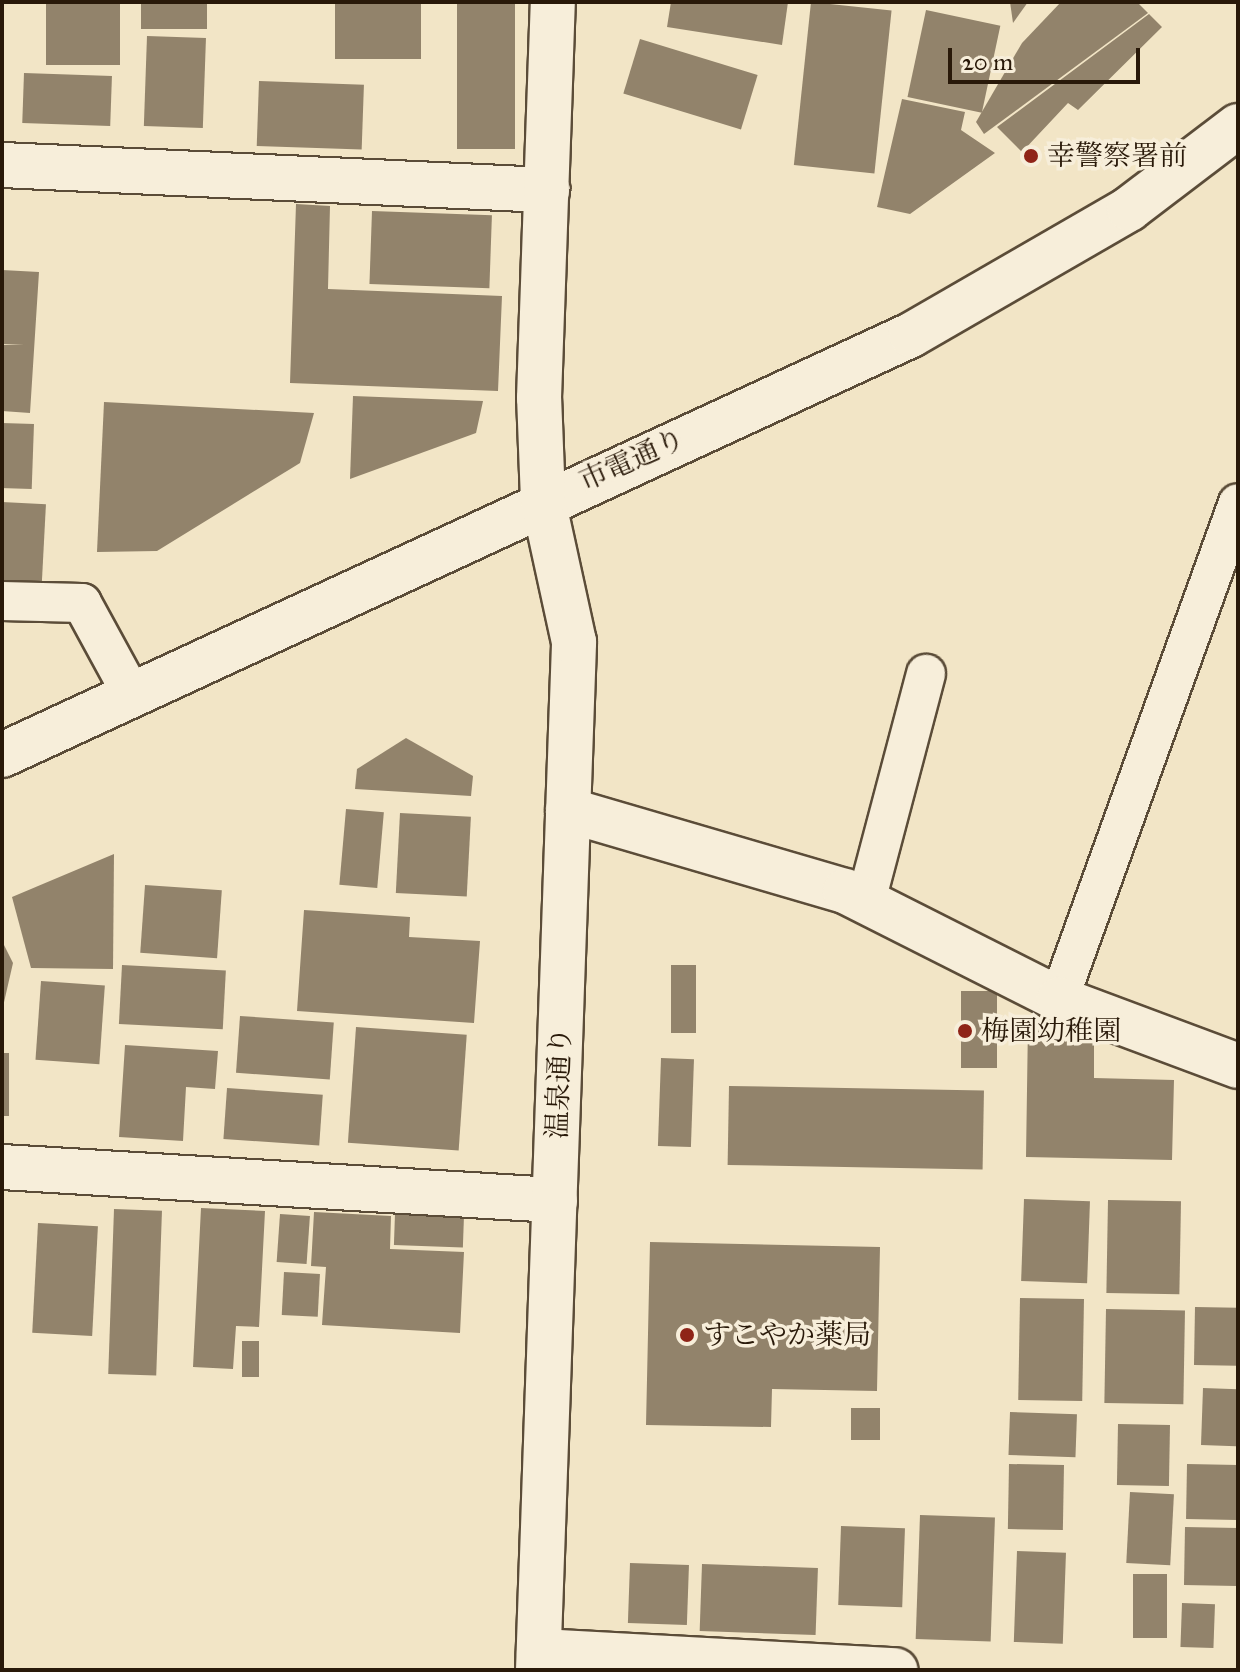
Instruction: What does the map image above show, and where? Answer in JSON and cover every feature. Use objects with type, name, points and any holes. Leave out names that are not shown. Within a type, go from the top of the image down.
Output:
[{"type":"street","name":"温泉通り","points":[[538,1660],[574,642],[543,500],[553,2]]},
{"type":"street","name":"市電通り","points":[[2,755],[981,298],[1129,209],[1238,126]]},
{"type":"street","points":[[2,165],[547,190]]},
{"type":"street","points":[[568,810],[866,901],[1059,999],[1238,1066]]},
{"type":"street","points":[[2,1167],[555,1200]]},
{"type":"street","points":[[538,1660],[895,1670]]},
{"type":"lane","points":[[1059,999],[1238,503]]},
{"type":"lane","points":[[2,601],[82,603],[131,693]]},
{"type":"lane","points":[[866,901],[926,674]]},
{"type":"building","points":[[46,2],[120,2],[120,65],[46,65]]},
{"type":"building","points":[[141,2],[207,2],[207,29],[141,29]]},
{"type":"building","points":[[335,2],[421,2],[421,59],[335,59]]},
{"type":"building","points":[[457,2],[515,2],[515,149],[457,149]]},
{"type":"building","points":[[671,2],[788,2],[782,45],[667,27]]},
{"type":"building","points":[[811,2],[892,10],[874,174],[794,165]]},
{"type":"building","points":[[1010,2],[1028,2],[1013,23]]},
{"type":"building","points":[[1061,2],[1137,2],[1148,13],[984,134],[976,122],[1022,43]]},
{"type":"building","points":[[926,10],[1000,26],[982,113],[907,97]]},
{"type":"building","points":[[1149,14],[1162,27],[1078,110],[1068,103],[1022,152],[997,127]]},
{"type":"building","points":[[147,36],[206,38],[203,128],[144,126]]},
{"type":"building","points":[[640,39],[758,75],[741,129],[623,94]]},
{"type":"building","points":[[24,73],[112,76],[110,126],[22,123]]},
{"type":"building","points":[[259,81],[364,85],[362,150],[257,146]]},
{"type":"building","points":[[902,99],[965,112],[961,130],[995,153],[910,214],[877,207]]},
{"type":"building","points":[[296,204],[330,206],[328,289],[502,296],[498,391],[290,383]]},
{"type":"building","points":[[372,211],[492,215],[489,288],[369,284]]},
{"type":"building","points":[[2,270],[39,272],[30,413],[2,411],[2,345],[24,345],[2,344]]},
{"type":"building","points":[[353,396],[483,401],[476,433],[350,479]]},
{"type":"building","points":[[104,402],[314,413],[300,463],[157,551],[97,552]]},
{"type":"building","points":[[2,423],[34,424],[32,489],[2,488]]},
{"type":"building","points":[[2,502],[46,504],[42,585],[2,583]]},
{"type":"building","points":[[406,738],[473,776],[471,796],[355,789],[357,769]]},
{"type":"building","points":[[346,809],[384,812],[377,888],[339,885]]},
{"type":"building","points":[[400,813],[471,817],[467,897],[396,893]]},
{"type":"building","points":[[114,854],[113,969],[31,968],[12,897]]},
{"type":"building","points":[[145,885],[222,890],[217,958],[140,953]]},
{"type":"building","points":[[304,910],[410,917],[409,937],[480,941],[474,1023],[297,1011]]},
{"type":"building","points":[[2,941],[13,963],[2,1011]]},
{"type":"building","points":[[122,965],[226,970],[223,1029],[119,1024]]},
{"type":"building","points":[[671,965],[696,965],[696,1033],[671,1033]]},
{"type":"building","points":[[41,981],[105,985],[99,1064],[35,1060]]},
{"type":"building","points":[[961,991],[997,991],[997,1068],[961,1068]]},
{"type":"building","points":[[240,1016],[334,1023],[330,1079],[236,1073]]},
{"type":"building","points":[[1028,1022],[1094,1023],[1094,1078],[1174,1080],[1172,1160],[1026,1157]]},
{"type":"building","points":[[356,1027],[467,1035],[459,1150],[348,1143]]},
{"type":"building","points":[[125,1045],[218,1051],[215,1089],[186,1087],[183,1141],[119,1137]]},
{"type":"building","points":[[2,1053],[9,1053],[9,1116],[2,1116]]},
{"type":"building","points":[[661,1058],[694,1059],[691,1147],[658,1146]]},
{"type":"building","points":[[729,1086],[984,1090],[983,1169],[728,1165]]},
{"type":"building","points":[[227,1088],[323,1095],[319,1146],[223,1139]]},
{"type":"building","points":[[1024,1199],[1090,1201],[1087,1283],[1021,1281]]},
{"type":"building","points":[[1108,1200],[1181,1201],[1179,1294],[1106,1293]]},
{"type":"building","points":[[201,1208],[265,1211],[259,1327],[236,1326],[233,1369],[193,1367]]},
{"type":"building","points":[[114,1209],[162,1211],[156,1376],[108,1374]]},
{"type":"building","points":[[314,1212],[391,1216],[390,1249],[464,1252],[460,1333],[322,1325],[326,1267],[311,1266]]},
{"type":"building","points":[[280,1214],[310,1216],[307,1264],[277,1262]]},
{"type":"building","points":[[395,1214],[464,1216],[463,1247],[394,1245]]},
{"type":"building","points":[[38,1223],[98,1226],[92,1336],[32,1333]]},
{"type":"building","points":[[650,1242],[880,1247],[877,1391],[772,1389],[771,1427],[646,1425]]},
{"type":"building","points":[[284,1272],[320,1274],[318,1317],[282,1315]]},
{"type":"building","points":[[1020,1298],[1084,1299],[1082,1401],[1018,1400]]},
{"type":"building","points":[[1195,1307],[1238,1308],[1237,1366],[1194,1365]]},
{"type":"building","points":[[1106,1309],[1185,1310],[1183,1404],[1104,1403]]},
{"type":"building","points":[[242,1341],[259,1341],[259,1377],[242,1377]]},
{"type":"building","points":[[1203,1388],[1238,1389],[1236,1446],[1201,1445]]},
{"type":"building","points":[[851,1408],[880,1408],[880,1440],[851,1440]]},
{"type":"building","points":[[1010,1412],[1077,1414],[1075,1457],[1008,1455]]},
{"type":"building","points":[[1118,1424],[1170,1425],[1169,1486],[1117,1485]]},
{"type":"building","points":[[1009,1464],[1064,1465],[1063,1530],[1008,1529]]},
{"type":"building","points":[[1187,1464],[1238,1465],[1237,1520],[1186,1519]]},
{"type":"building","points":[[1130,1492],[1174,1494],[1170,1565],[1126,1563]]},
{"type":"building","points":[[920,1515],[995,1518],[991,1642],[916,1639]]},
{"type":"building","points":[[841,1526],[905,1528],[902,1607],[838,1605]]},
{"type":"building","points":[[1185,1527],[1238,1528],[1237,1586],[1184,1585]]},
{"type":"building","points":[[1017,1551],[1066,1553],[1063,1644],[1014,1642]]},
{"type":"building","points":[[630,1563],[689,1565],[687,1625],[628,1623]]},
{"type":"building","points":[[702,1564],[818,1568],[816,1635],[700,1631]]},
{"type":"building","points":[[1133,1574],[1167,1574],[1167,1638],[1133,1638]]},
{"type":"building","points":[[1182,1603],[1215,1604],[1213,1648],[1180,1647]]},
{"type":"place","name":"幸警察署前","points":[[1031,156]]},
{"type":"place","name":"梅園幼稚園","points":[[965,1031]]},
{"type":"place","name":"すこやか薬局","points":[[687,1335]]}]
